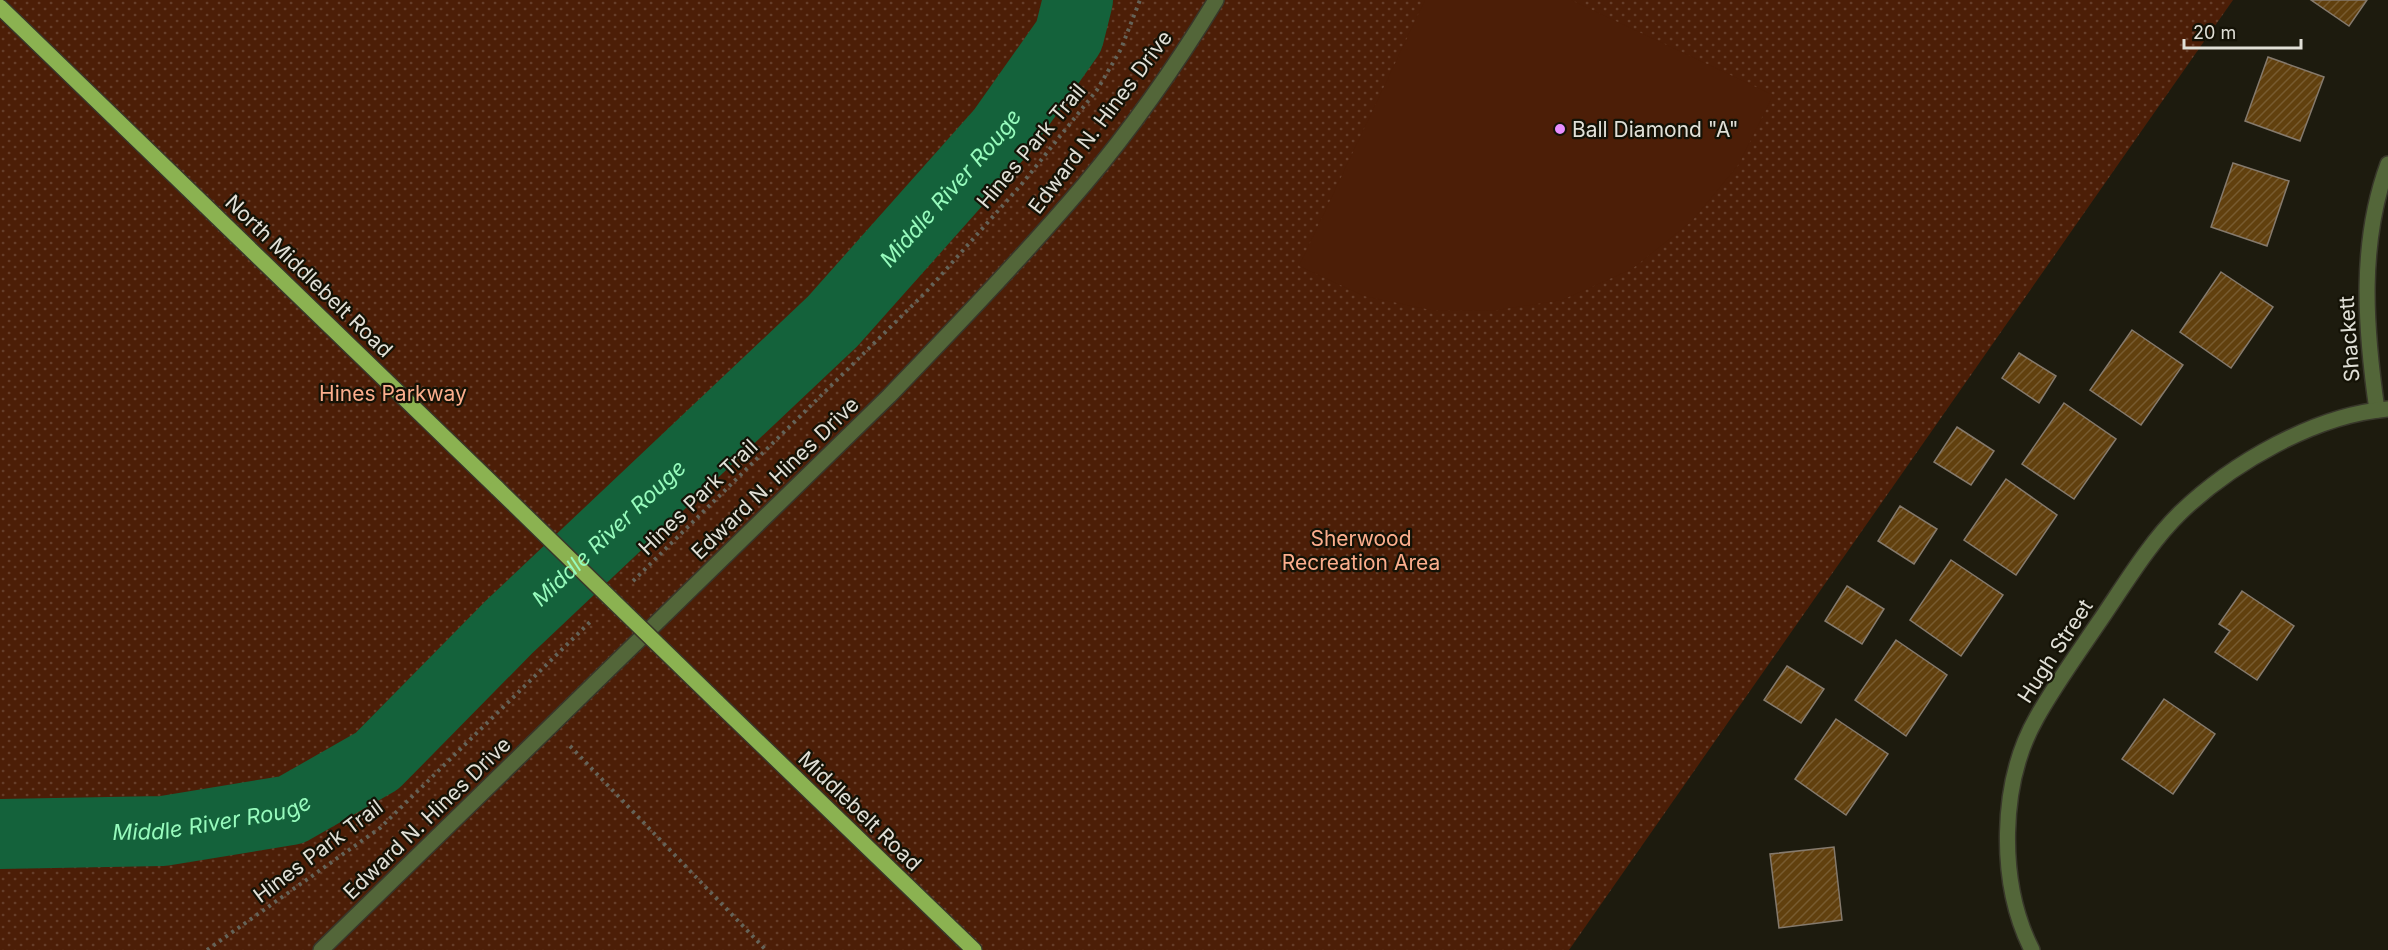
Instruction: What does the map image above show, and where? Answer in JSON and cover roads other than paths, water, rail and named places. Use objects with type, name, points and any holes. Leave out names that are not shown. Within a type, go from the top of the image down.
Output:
[{"type":"main road","name":"North Middlebelt Road","points":[[0,7],[717,702]]},
{"type":"main road","name":"Middlebelt Road","points":[[717,702],[974,950]]},
{"type":"street","name":"Edward N. Hines Drive","points":[[321,950],[889,396],[1013,265],[1085,184],[1158,88],[1216,0]]},
{"type":"street","name":"Shackett","points":[[2279,442],[2324,424],[2383,410],[2369,356],[2366,289],[2371,231],[2388,164]]},
{"type":"street","name":"Hugh Street","points":[[2032,950],[2016,907],[2010,875],[2007,832],[2012,788],[2023,750],[2036,719],[2138,566],[2179,514],[2229,471],[2279,442]]},
{"type":"waterway","name":"Middle River Rouge","points":[[0,834],[163,831],[291,810],[377,761],[509,627],[833,321],[1002,131],[1069,36],[1078,0]]},
{"type":"place","name":"Ball Diamond \"A\"","points":[[1560,129]]},
{"type":"park label","name":"Hines Parkway","points":[[393,393]]},
{"type":"park label","name":"Sherwood Recreation Area","points":[[1361,550]]}]
